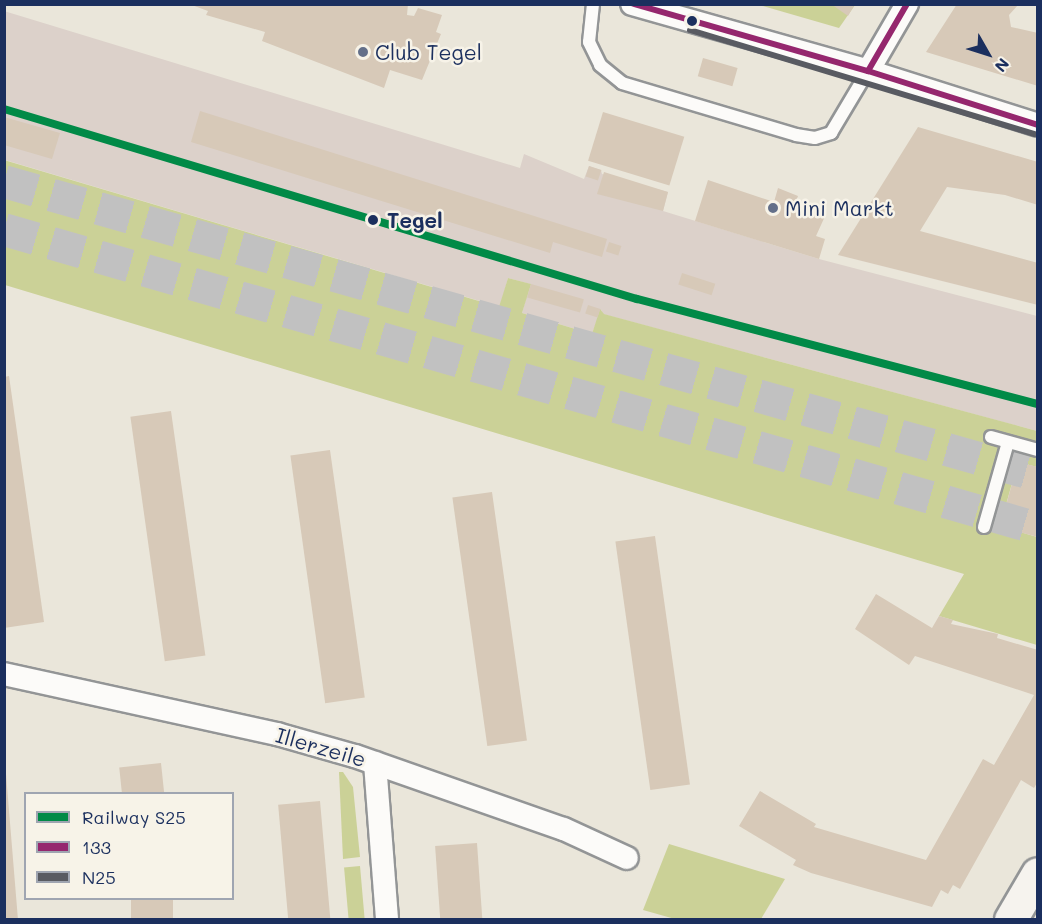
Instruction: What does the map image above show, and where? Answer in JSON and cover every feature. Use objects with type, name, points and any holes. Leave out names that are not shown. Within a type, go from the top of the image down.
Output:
[{"type":"main road","points":[[1011,920],[1038,874]]},
{"type":"street","points":[[632,4],[868,71],[1038,125]]},
{"type":"street","points":[[868,71],[907,4]]},
{"type":"street","name":"Illerzeile","points":[[4,674],[277,734],[375,763],[564,829],[627,858]]},
{"type":"street","points":[[375,763],[387,920]]},
{"type":"lane","points":[[593,4],[589,42],[600,65],[622,83],[796,135],[815,138],[831,133],[868,71]]},
{"type":"lane","points":[[991,438],[1038,450]]},
{"type":"lane","points":[[984,527],[1008,442]]},
{"type":"shaded area","points":[[4,11],[520,168],[524,154],[584,179],[589,166],[601,170],[602,174],[668,192],[663,211],[819,259],[1037,316],[1037,431],[603,314],[601,310],[592,334],[522,313],[530,284],[508,278],[500,307],[5,160]]},
{"type":"green space","points":[[759,5],[855,5],[839,28]]},
{"type":"green space","points":[[4,160],[499,307],[508,278],[531,284],[522,313],[592,334],[600,309],[604,314],[1037,431],[1037,467],[1018,462],[1000,526],[1037,537],[1037,645],[939,616],[964,574],[5,285]]},
{"type":"green space","points":[[339,772],[343,772],[353,787],[360,857],[343,859]]},
{"type":"green space","points":[[669,844],[785,879],[761,919],[675,919],[643,910]]},
{"type":"green space","points":[[360,866],[365,919],[349,920],[344,867]]},
{"type":"building","name":"Club Tegel","points":[[189,4],[408,4],[407,15],[414,16],[418,8],[442,15],[436,32],[441,34],[422,80],[390,70],[384,88],[262,41],[265,32],[206,15],[208,11]]},
{"type":"building","points":[[831,4],[855,4],[848,16]]},
{"type":"building","points":[[957,4],[1019,4],[1009,15],[1011,27],[1038,33],[1038,86],[926,52]]},
{"type":"building","points":[[703,58],[738,68],[732,86],[698,76]]},
{"type":"building","points":[[200,111],[607,239],[602,257],[553,242],[550,253],[191,142]]},
{"type":"building","points":[[603,112],[684,137],[669,186],[588,161]]},
{"type":"building","points":[[4,117],[60,133],[52,159],[4,145]]},
{"type":"building","points":[[918,127],[1038,162],[1038,205],[1005,195],[947,187],[920,231],[1038,263],[1038,305],[838,255]]},
{"type":"building","points":[[589,166],[601,170],[598,180],[586,176]]},
{"type":"building","points":[[604,172],[668,192],[663,211],[597,194]]},
{"type":"building","points":[[708,180],[774,202],[778,188],[798,196],[795,204],[826,214],[816,236],[825,239],[819,259],[695,221]]},
{"type":"building","points":[[609,242],[621,246],[618,256],[606,252]]},
{"type":"building","points":[[682,273],[715,284],[712,295],[678,284]]},
{"type":"building","points":[[531,284],[584,299],[580,313],[527,297]]},
{"type":"building","points":[[588,305],[600,309],[598,318],[585,314]]},
{"type":"building","points":[[9,376],[44,622],[4,628],[4,377]]},
{"type":"building","points":[[171,411],[205,656],[165,661],[130,417]]},
{"type":"building","points":[[330,450],[365,698],[325,703],[290,456]]},
{"type":"building","points":[[1018,462],[1038,467],[1038,537],[1000,527]]},
{"type":"building","points":[[492,492],[527,741],[487,746],[452,498]]},
{"type":"building","points":[[655,536],[690,785],[650,790],[615,542]]},
{"type":"building","points":[[876,594],[932,628],[939,616],[953,620],[951,624],[998,634],[997,638],[1038,650],[1038,781],[1034,788],[1021,780],[960,889],[953,885],[948,894],[941,890],[932,907],[811,873],[793,865],[796,860],[739,826],[760,791],[816,824],[814,827],[926,860],[983,759],[994,765],[1034,695],[915,656],[909,665],[855,629]]},
{"type":"building","points":[[161,763],[164,792],[122,792],[119,767]]},
{"type":"building","points":[[4,774],[6,774],[18,920],[4,920]]},
{"type":"building","points":[[320,801],[330,920],[288,920],[278,805]]},
{"type":"building","points":[[477,843],[482,920],[440,920],[435,846]]},
{"type":"building","points":[[131,900],[173,900],[173,920],[131,920]]},
{"type":"tunnel","points":[[4,181],[1038,475]]},
{"type":"tunnel","points":[[4,229],[1038,528]]},
{"type":"rail line","name":"S25","points":[[4,109],[637,299],[1038,404]]},
{"type":"transit line","name":"133","points":[[634,4],[868,71],[1038,125]]},
{"type":"transit line","name":"133","points":[[868,71],[907,4]]},
{"type":"transit line","name":"N25","points":[[690,30],[1035,134]]},
{"type":"place","name":"Club Tegel","points":[[363,52]]},
{"type":"place","name":"Mini Markt","points":[[773,208]]},
{"type":"place","name":"Tegel","points":[[373,220]]}]
